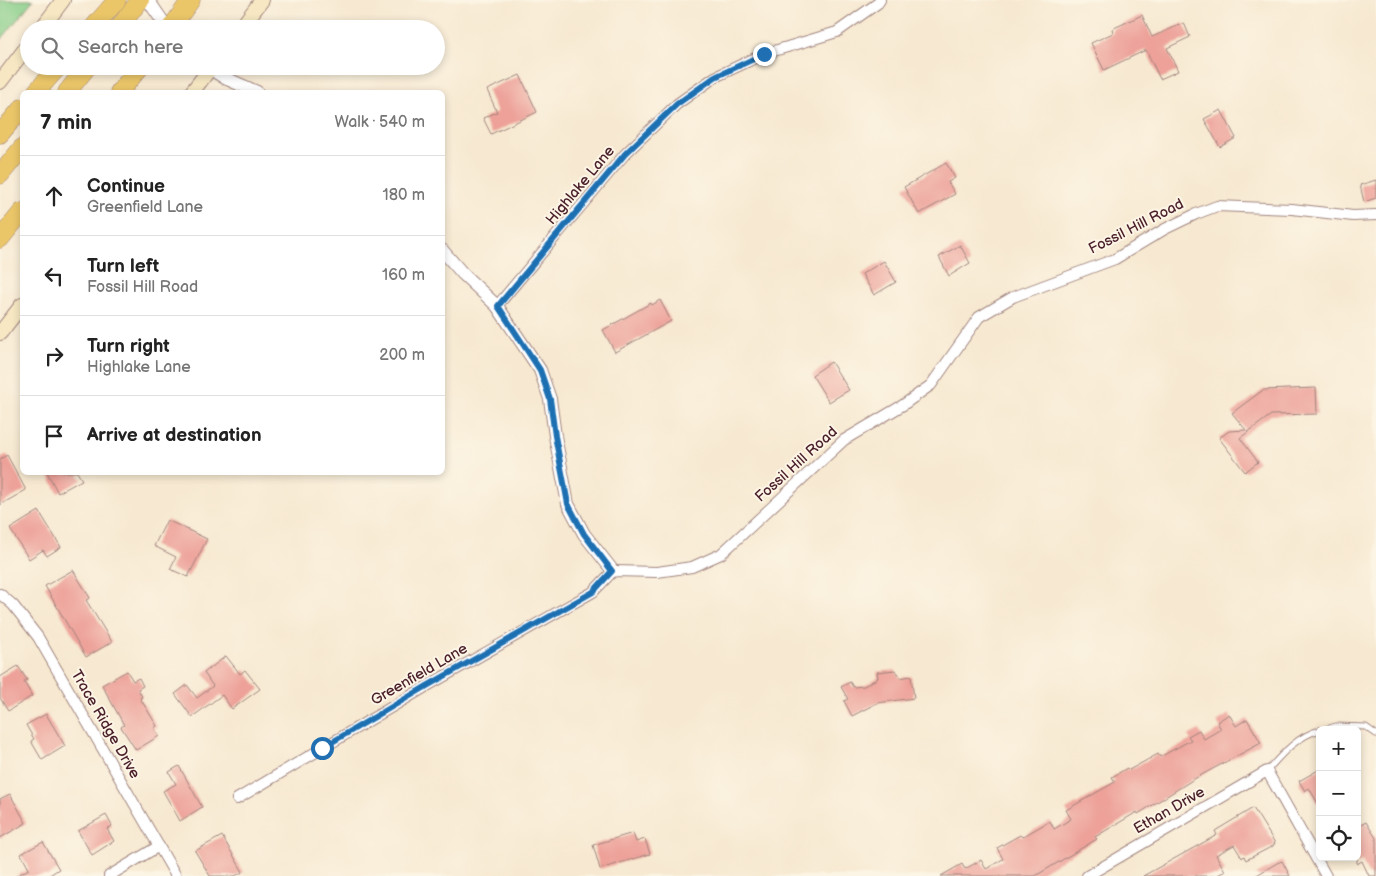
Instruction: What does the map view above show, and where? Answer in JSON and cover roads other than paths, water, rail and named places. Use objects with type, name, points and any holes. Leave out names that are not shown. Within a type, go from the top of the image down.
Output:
[{"type":"highway","points":[[100,20],[117,0]]},
{"type":"highway","points":[[125,20],[140,0]]},
{"type":"highway","points":[[176,20],[191,0]]},
{"type":"highway","points":[[38,90],[51,75]]},
{"type":"highway","points":[[69,90],[81,75]]},
{"type":"highway","points":[[122,90],[134,75]]},
{"type":"highway","points":[[0,134],[20,110]]},
{"type":"highway","points":[[0,175],[20,150]]},
{"type":"highway","points":[[0,240],[20,215]]},
{"type":"main road","points":[[48,20],[63,0]]},
{"type":"main road","points":[[247,20],[262,0]]},
{"type":"main road","points":[[0,82],[20,56]]},
{"type":"main road","points":[[193,90],[204,75]]},
{"type":"main road","points":[[0,332],[20,307]]},
{"type":"street","points":[[148,0],[162,20]]},
{"type":"street","name":"Highlake Lane","points":[[498,306],[625,154],[677,104],[715,77],[764,54],[837,32],[880,0]]},
{"type":"street","points":[[224,75],[253,90]]},
{"type":"street","name":"Fossil Hill Road","points":[[612,571],[657,572],[692,567],[721,554],[844,440],[903,405],[931,385],[979,317],[1013,297],[1115,259],[1165,229],[1217,206],[1292,209],[1353,216],[1376,215]]},
{"type":"street","points":[[445,254],[462,274],[498,306],[540,370],[550,399],[568,504],[584,534],[612,571]]},
{"type":"street","name":"Greenfield Lane","points":[[237,799],[427,686],[593,592],[612,571]]},
{"type":"street","name":"Trace Ridge Drive","points":[[0,594],[14,605],[38,637],[176,876]]},
{"type":"street","points":[[1267,771],[1326,876]]},
{"type":"street","name":"Ethan Drive","points":[[1087,876],[1267,771]]},
{"type":"street","points":[[109,876],[159,846]]},
{"type":"lane","points":[[1361,727],[1366,727],[1376,734]]},
{"type":"lane","points":[[1267,771],[1290,746],[1316,731]]}]
